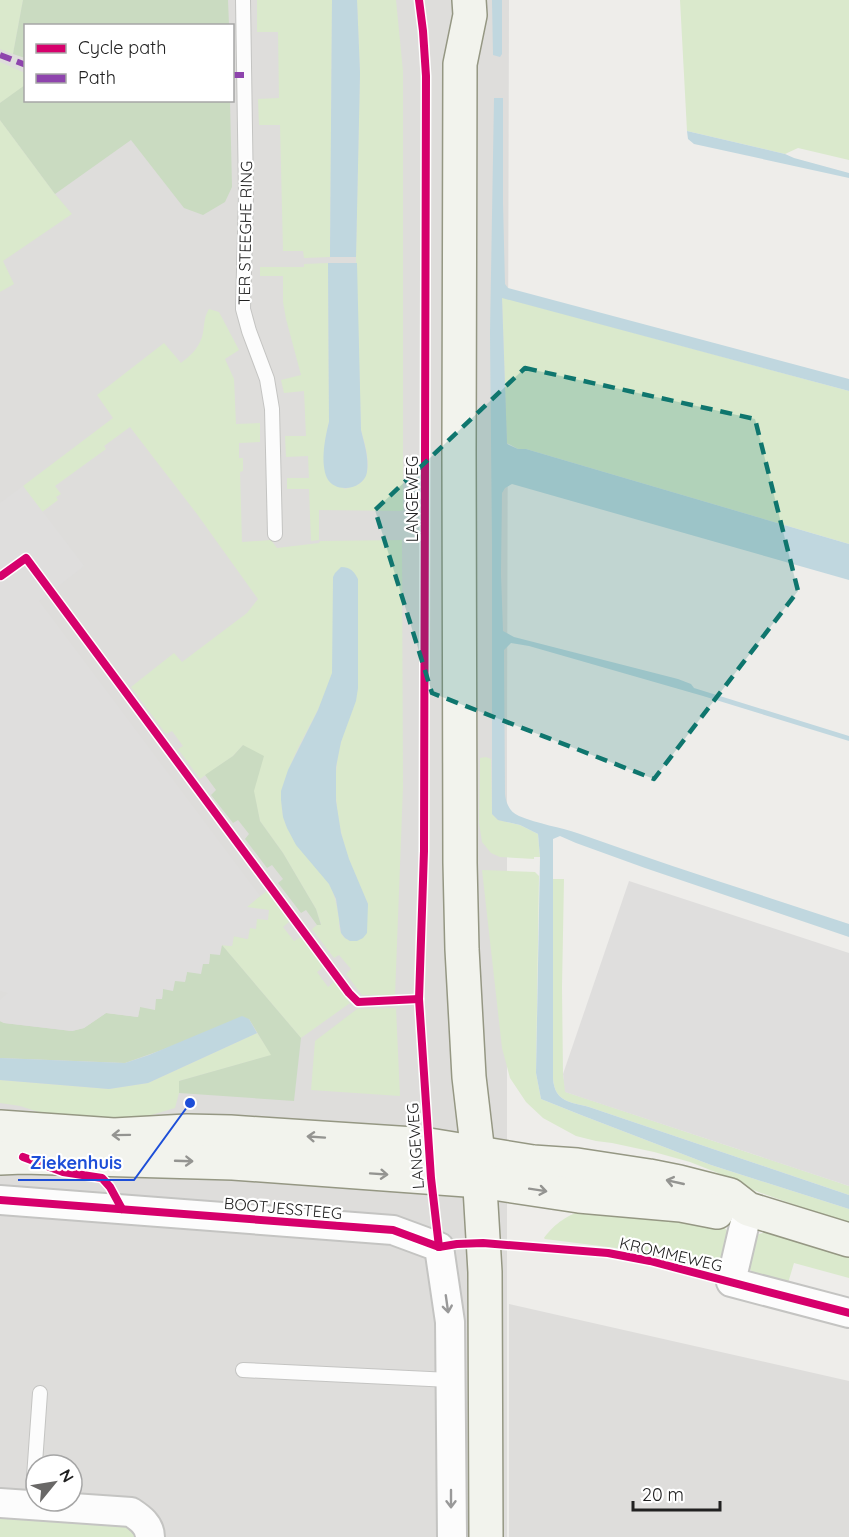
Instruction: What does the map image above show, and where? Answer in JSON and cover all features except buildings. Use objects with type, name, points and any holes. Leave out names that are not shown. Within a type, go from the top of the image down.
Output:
[{"type":"main road","points":[[448,0],[460,64],[460,863],[462,950],[469,1065],[479,1167],[485,1272],[486,1537]]},
{"type":"main road","points":[[460,64],[470,15],[470,0]]},
{"type":"main road","points":[[0,1127],[114,1135],[187,1131],[230,1132],[429,1145],[479,1167],[579,1196],[681,1205],[724,1213],[748,1209],[849,1240]]},
{"type":"main road","points":[[0,1158],[479,1167]]},
{"type":"street","name":"BOOTJESSTEEG","points":[[0,1200],[393,1230],[439,1246],[450,1322],[450,1380]]},
{"type":"street","name":"KROMMEWEG","points":[[748,1209],[731,1282],[849,1313]]},
{"type":"street","points":[[450,1380],[452,1537]]},
{"type":"street","points":[[0,1503],[24,1504]]},
{"type":"street","points":[[84,1509],[131,1512],[143,1520],[150,1537]]},
{"type":"lane","name":"TER STEEGHE RING","points":[[243,0],[246,195],[243,309],[267,379],[272,409],[275,534]]},
{"type":"lane","points":[[243,1370],[450,1380]]},
{"type":"lane","points":[[36,1453],[40,1393]]},
{"type":"highlighted area","points":[[525,368],[755,419],[798,591],[654,779],[432,693],[375,510]]},
{"type":"shaded area","points":[[0,0],[509,0],[507,1537],[0,1537]]},
{"type":"shaded area","points":[[23,486],[84,566],[39,601],[260,896],[247,907],[269,910],[268,920],[257,919],[256,929],[250,928],[248,939],[234,936],[232,946],[222,945],[220,955],[210,954],[209,964],[203,964],[201,974],[187,972],[185,982],[175,981],[173,991],[163,989],[162,999],[156,999],[155,1010],[140,1007],[138,1017],[106,1013],[84,1028],[72,1031],[0,1021],[0,1000],[8,993],[0,991],[0,503]]},
{"type":"shaded area","points":[[629,881],[849,953],[849,1186],[565,1092],[563,1074]]},
{"type":"shaded area","points":[[509,1304],[849,1381],[849,1537],[509,1537]]},
{"type":"green space","points":[[0,0],[23,0],[13,54],[0,49]]},
{"type":"green space","points":[[23,0],[228,0],[229,24],[24,24],[24,58],[13,54]]},
{"type":"green space","points":[[257,0],[332,0],[330,257],[304,258],[303,251],[283,251],[280,125],[259,125],[258,99],[279,98],[278,32],[257,32]]},
{"type":"green space","points":[[357,0],[396,0],[403,71],[403,511],[319,510],[319,540],[311,541],[309,489],[287,489],[287,478],[309,478],[308,456],[286,457],[285,436],[306,436],[304,391],[284,393],[281,380],[301,375],[286,319],[283,302],[283,276],[260,276],[260,267],[304,267],[304,264],[328,263],[329,422],[325,450],[326,471],[327,478],[345,489],[357,485],[367,473],[368,458],[361,430],[356,257],[360,73]]},
{"type":"green space","points":[[680,0],[849,0],[849,160],[798,148],[785,154],[687,131]]},
{"type":"green space","points":[[0,62],[24,73],[24,86],[0,103]]},
{"type":"green space","points":[[24,86],[24,102],[230,102],[232,187],[225,202],[203,215],[184,208],[131,140],[55,194],[0,120],[0,103]]},
{"type":"green space","points":[[0,120],[72,214],[3,261],[14,284],[0,292]]},
{"type":"green space","points":[[502,297],[849,391],[849,544],[526,449],[518,449],[507,443]]},
{"type":"green space","points":[[209,309],[219,312],[239,350],[225,359],[234,379],[236,424],[260,423],[260,442],[239,443],[239,458],[243,458],[243,471],[240,472],[242,542],[271,540],[277,548],[319,543],[320,541],[402,540],[403,787],[395,995],[362,995],[346,974],[351,969],[339,955],[334,958],[312,929],[321,924],[316,909],[283,853],[260,821],[243,745],[233,756],[200,779],[178,749],[183,746],[172,731],[166,734],[131,687],[174,653],[182,662],[247,613],[258,599],[197,514],[130,427],[104,446],[106,449],[55,486],[61,494],[56,497],[58,500],[42,512],[23,486],[113,418],[97,395],[164,343],[181,363],[191,355],[202,337]],"holes":[[[334,663],[358,688],[341,742],[336,771],[336,800],[344,843],[368,904],[351,941],[343,937],[340,931],[337,905],[331,888],[286,825],[282,806],[284,786],[290,765],[321,703]]]},
{"type":"green space","points":[[243,745],[264,756],[254,791],[260,821],[283,853],[316,909],[321,925],[317,925],[306,910],[301,913],[278,883],[283,879],[272,865],[267,868],[245,839],[249,834],[238,820],[233,823],[211,795],[216,790],[205,775],[233,756]]},
{"type":"green space","points":[[480,758],[491,759],[492,814],[498,820],[520,825],[538,834],[540,857],[534,857],[534,859],[500,857],[491,853],[482,842],[479,823]]},
{"type":"green space","points":[[482,870],[535,872],[539,876],[536,1073],[541,1099],[711,1165],[849,1209],[849,1224],[761,1193],[690,1162],[576,1136],[543,1118],[526,1102],[510,1078],[502,1048]]},
{"type":"green space","points":[[552,879],[564,879],[562,987],[563,1074],[566,1092],[849,1186],[849,1195],[560,1097],[554,1087],[553,1079]]},
{"type":"green space","points":[[267,891],[289,922],[283,927],[294,941],[301,937],[323,967],[317,972],[328,987],[334,982],[350,1003],[301,1038],[222,945],[232,946],[233,936],[247,939],[247,906]]},
{"type":"green space","points":[[222,945],[301,1038],[294,1101],[179,1093],[179,1081],[271,1055],[249,1019],[125,1063],[0,1058],[0,1021],[72,1031],[84,1028],[106,1013],[138,1017],[140,1007],[156,999],[162,999],[163,989],[175,980],[185,981],[187,972],[203,963],[209,964],[210,954]]},
{"type":"green space","points":[[396,1008],[400,1096],[311,1090],[315,1041],[357,1009]]},
{"type":"green space","points":[[257,1033],[272,1055],[179,1081],[175,1108],[121,1124],[70,1122],[20,1106],[0,1103],[0,1080],[109,1089],[148,1083]]},
{"type":"green space","points":[[585,1209],[719,1220],[730,1235],[722,1266],[709,1268],[624,1249],[544,1238],[562,1220]]},
{"type":"green space","points":[[766,1232],[849,1257],[849,1278],[794,1263],[788,1283],[757,1277],[748,1267],[756,1235]]},
{"type":"green space","points":[[0,1512],[138,1519],[138,1537],[0,1537]]},
{"type":"water","points":[[332,0],[357,0],[360,73],[356,257],[330,257]]},
{"type":"water","points":[[492,0],[502,0],[502,54],[500,57],[493,55]]},
{"type":"water","points":[[494,98],[503,98],[505,284],[508,288],[849,379],[849,391],[502,298],[507,444],[849,544],[849,580],[512,484],[502,493],[503,631],[514,637],[678,679],[691,684],[694,688],[849,736],[849,741],[529,646],[511,643],[504,650],[505,794],[507,804],[513,812],[526,819],[580,834],[849,924],[849,937],[645,868],[560,836],[553,839],[554,1087],[560,1097],[570,1102],[849,1195],[849,1209],[711,1165],[541,1099],[536,1073],[540,857],[538,834],[520,825],[498,820],[492,814],[490,333]]},
{"type":"water","points":[[687,131],[785,154],[849,173],[849,178],[694,144],[688,139]]},
{"type":"water","points":[[328,263],[357,263],[361,430],[366,450],[367,472],[361,483],[349,488],[342,488],[331,483],[327,478],[324,465],[329,422]]},
{"type":"water","points":[[341,567],[351,570],[358,579],[358,688],[356,701],[341,742],[336,767],[336,801],[341,833],[368,904],[367,933],[357,941],[350,941],[341,933],[336,899],[329,884],[296,845],[283,817],[281,800],[281,791],[288,770],[318,710],[332,673],[333,577]]},
{"type":"water","points":[[242,1016],[249,1019],[257,1033],[148,1083],[109,1089],[0,1080],[0,1058],[125,1063]]},
{"type":"marked path","points":[[0,55],[24,64]]},
{"type":"marked path","points":[[234,75],[244,75]]},
{"type":"cycle path","name":"LANGEWEG","points":[[419,0],[426,76],[424,851],[419,999],[431,1178],[439,1247]]},
{"type":"cycle path","points":[[1,576],[26,558],[349,993],[358,1002],[419,999]]},
{"type":"cycle path","points":[[23,1157],[63,1172],[102,1178],[110,1187],[122,1209]]},
{"type":"cycle path","points":[[0,1200],[393,1230],[439,1247],[483,1243],[608,1253],[650,1261],[849,1313]]},
{"type":"place","name":"Ziekenhuis","points":[[190,1103]]}]
